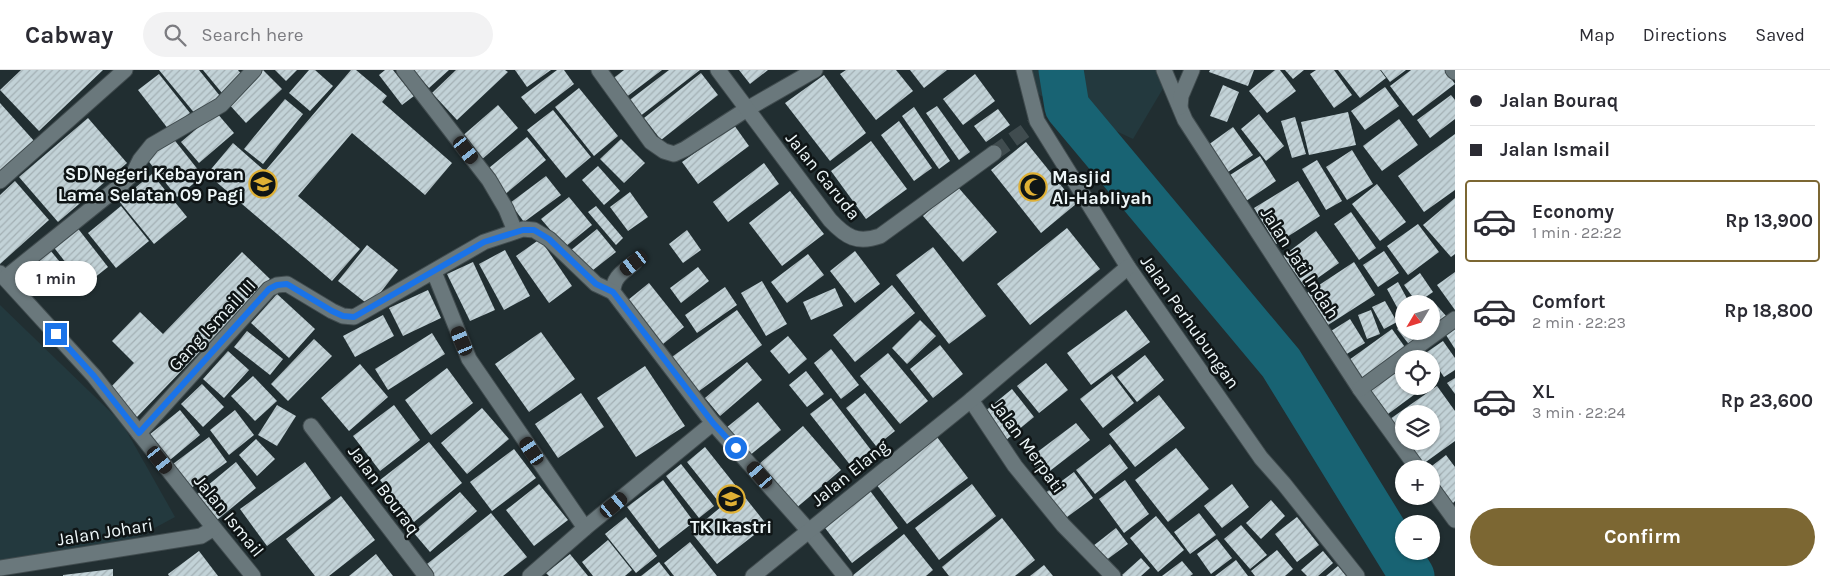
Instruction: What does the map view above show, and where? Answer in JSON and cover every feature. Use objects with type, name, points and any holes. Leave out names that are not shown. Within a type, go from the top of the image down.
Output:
[{"type":"street","points":[[0,181],[125,70]]},
{"type":"street","points":[[3,275],[122,184],[134,172],[152,145],[220,105],[254,70]]},
{"type":"street","points":[[404,70],[494,188],[506,208],[515,232]]},
{"type":"street","points":[[599,70],[651,142],[664,151],[674,154],[815,70]]},
{"type":"street","name":"Jalan Garuda","points":[[718,70],[830,220],[840,231],[850,237],[870,240],[880,236],[994,153]]},
{"type":"street","name":"Jalan Perhubungan","points":[[1024,70],[1034,124],[1128,267],[1261,458],[1357,576]]},
{"type":"street","name":"Jalan Jati Indah","points":[[1164,70],[1185,120],[1360,389],[1411,460]]},
{"type":"street","points":[[1180,107],[1181,96],[1192,70]]},
{"type":"street","name":"Gang Ismail III","points":[[139,433],[269,289],[277,285],[287,284],[332,311],[343,316],[354,317],[484,242],[523,230],[541,233],[596,284],[613,292]]},
{"type":"street","points":[[634,263],[616,278],[613,292],[713,423],[809,531],[845,576]]},
{"type":"street","name":"Jalan Merpati","points":[[1113,576],[1063,525],[1021,473],[971,400],[1128,267]]},
{"type":"street","points":[[434,272],[469,359],[585,528]]},
{"type":"street","name":"Jalan Ismail","points":[[3,275],[94,376],[254,576]]},
{"type":"street","points":[[1360,389],[1455,319]]},
{"type":"street","name":"Jalan Elang","points":[[753,576],[971,400]]},
{"type":"street","points":[[530,576],[585,528],[713,423]]},
{"type":"street","name":"Jalan Bouraq","points":[[311,426],[426,576]]},
{"type":"street","points":[[1440,499],[1455,520]]},
{"type":"street","name":"Jalan Johari","points":[[3,570],[201,536],[214,528]]},
{"type":"shaded area","points":[[1028,70],[1174,70],[1133,139],[1031,91]]},
{"type":"shaded area","points":[[0,305],[122,423],[175,517],[136,538],[0,565]]},
{"type":"building","points":[[21,70],[103,70],[39,131],[0,90]]},
{"type":"building","points":[[159,70],[199,70],[220,96],[196,115]]},
{"type":"building","points":[[203,70],[238,70],[243,76],[222,93]]},
{"type":"building","points":[[263,70],[282,89],[246,123],[227,102]]},
{"type":"building","points":[[275,70],[297,70],[286,81]]},
{"type":"building","points":[[309,70],[315,70],[333,86],[310,111],[289,93]]},
{"type":"building","name":"SD Negeri Kebayoran Lama Selatan 09 Pagi","points":[[351,70],[356,70],[387,96],[382,102],[452,163],[425,195],[352,133],[298,196],[360,249],[332,281],[207,174],[233,143],[265,171]]},
{"type":"building","points":[[385,70],[393,70],[414,96],[402,105],[379,75]]},
{"type":"building","points":[[413,70],[449,70],[429,88]]},
{"type":"building","points":[[456,70],[505,70],[508,72],[457,120],[432,93]]},
{"type":"building","points":[[515,70],[551,70],[527,87]]},
{"type":"building","points":[[557,70],[564,70],[574,84],[535,114],[521,97]]},
{"type":"building","points":[[624,70],[662,70],[625,98],[611,80]]},
{"type":"building","points":[[669,70],[700,70],[639,117],[627,102]]},
{"type":"building","points":[[739,70],[768,70],[750,84]]},
{"type":"building","points":[[846,70],[896,70],[913,91],[876,120],[840,74]]},
{"type":"building","points":[[910,70],[947,70],[924,88]]},
{"type":"building","points":[[1210,70],[1254,70],[1248,86],[1209,72]]},
{"type":"building","points":[[1275,70],[1280,70],[1296,91],[1267,113],[1249,91]]},
{"type":"building","points":[[1285,70],[1304,70],[1293,79]]},
{"type":"building","points":[[1316,70],[1334,70],[1352,95],[1334,108],[1310,74]]},
{"type":"building","points":[[1338,70],[1380,70],[1386,78],[1360,98]]},
{"type":"building","points":[[1381,70],[1406,70],[1390,82]]},
{"type":"building","points":[[1411,70],[1445,70],[1455,84],[1413,116],[1390,86]]},
{"type":"building","points":[[701,73],[718,95],[661,140],[644,118]]},
{"type":"building","points":[[159,74],[190,113],[169,130],[138,90]]},
{"type":"building","points":[[975,74],[995,101],[963,125],[943,99]]},
{"type":"building","points":[[824,75],[866,133],[830,161],[785,103]]},
{"type":"building","points":[[1223,85],[1239,92],[1227,122],[1210,116]]},
{"type":"building","points":[[1385,87],[1399,106],[1365,130],[1351,111]]},
{"type":"building","points":[[579,88],[618,136],[594,156],[555,107]]},
{"type":"building","points":[[1451,95],[1455,100],[1455,119],[1430,138],[1417,120]]},
{"type":"building","points":[[285,99],[303,114],[263,164],[244,149]]},
{"type":"building","points":[[0,103],[35,142],[0,174]]},
{"type":"building","points":[[498,105],[518,128],[480,161],[460,138]]},
{"type":"building","points":[[937,106],[970,152],[959,160],[926,113]]},
{"type":"building","points":[[914,107],[950,161],[939,169],[902,116]]},
{"type":"building","points":[[998,109],[1010,125],[986,142],[974,126]]},
{"type":"building","points":[[553,110],[591,157],[566,178],[527,130]]},
{"type":"building","points":[[216,112],[234,133],[199,163],[181,142]]},
{"type":"building","points":[[1348,112],[1356,145],[1309,155],[1301,122]]},
{"type":"building","points":[[1259,114],[1284,146],[1266,161],[1241,129]]},
{"type":"building","points":[[1295,117],[1306,154],[1292,158],[1281,121]]},
{"type":"building","points":[[88,118],[127,163],[58,222],[19,177]]},
{"type":"building","points":[[1399,119],[1418,145],[1382,171],[1363,146]]},
{"type":"building","points":[[899,121],[932,168],[914,181],[881,135]]},
{"type":"building","points":[[734,125],[749,146],[698,184],[682,162]]},
{"type":"building","points":[[1233,127],[1253,155],[1228,172],[1208,145]]},
{"type":"building","points":[[1455,134],[1455,190],[1424,212],[1398,176]]},
{"type":"building","points":[[172,137],[203,176],[177,197],[146,158]]},
{"type":"building","points":[[527,137],[546,160],[503,196],[484,172]]},
{"type":"building","points":[[621,139],[645,163],[624,183],[600,159]]},
{"type":"building","points":[[871,141],[907,189],[866,219],[831,171]]},
{"type":"building","name":"Masjid Al-Habliyah","points":[[1026,142],[1076,204],[1041,233],[991,170]]},
{"type":"building","points":[[1352,150],[1373,184],[1347,200],[1326,167]]},
{"type":"building","points":[[1260,156],[1276,181],[1246,201],[1230,175]]},
{"type":"building","points":[[1317,160],[1342,201],[1326,210],[1302,169]]},
{"type":"building","points":[[764,163],[779,184],[728,222],[713,202]]},
{"type":"building","points":[[598,166],[620,191],[604,205],[582,180]]},
{"type":"building","points":[[152,174],[187,217],[154,244],[119,201]]},
{"type":"building","points":[[546,176],[561,195],[524,222],[510,203]]},
{"type":"building","points":[[15,181],[49,220],[0,264],[0,195]]},
{"type":"building","points":[[1298,181],[1320,216],[1276,244],[1254,208]]},
{"type":"building","points":[[1377,184],[1406,222],[1380,241],[1352,204]]},
{"type":"building","points":[[957,186],[997,232],[963,262],[923,216]]},
{"type":"building","points":[[790,191],[824,234],[782,266],[749,223]]},
{"type":"building","points":[[630,192],[648,217],[628,231],[610,207]]},
{"type":"building","points":[[569,197],[592,225],[565,247],[541,219]]},
{"type":"building","points":[[1455,198],[1455,254],[1451,257],[1423,225]]},
{"type":"building","points":[[121,206],[149,241],[116,268],[88,233]]},
{"type":"building","points":[[596,206],[623,238],[616,245],[588,212]]},
{"type":"building","points":[[1351,212],[1376,248],[1359,260],[1334,224]]},
{"type":"building","points":[[1418,224],[1439,252],[1408,275],[1387,246]]},
{"type":"building","points":[[76,226],[108,267],[84,286],[52,245]]},
{"type":"building","points":[[1067,228],[1100,269],[1030,325],[997,284]]},
{"type":"building","points":[[597,229],[616,252],[588,274],[570,251]]},
{"type":"building","points":[[687,230],[701,250],[683,263],[669,244]]},
{"type":"building","points":[[1316,231],[1339,263],[1305,287],[1283,256]]},
{"type":"building","points":[[540,239],[572,286],[549,303],[516,256]]},
{"type":"building","points":[[367,245],[398,270],[370,306],[338,281]]},
{"type":"building","points":[[933,247],[986,316],[949,344],[896,275]]},
{"type":"building","points":[[50,250],[74,279],[56,293],[33,264]]},
{"type":"building","points":[[505,250],[530,296],[504,310],[479,264]]},
{"type":"building","points":[[855,251],[880,284],[855,303],[830,271]]},
{"type":"building","points":[[1384,251],[1399,273],[1378,287],[1363,265]]},
{"type":"building","points":[[242,252],[270,279],[136,418],[108,390],[134,363],[112,341],[140,312],[163,334]]},
{"type":"building","points":[[808,254],[824,275],[787,303],[771,282]]},
{"type":"building","points":[[473,262],[495,310],[470,321],[447,274]]},
{"type":"building","points":[[1354,262],[1375,295],[1328,325],[1307,293]]},
{"type":"building","points":[[698,267],[709,281],[681,303],[670,288]]},
{"type":"building","points":[[1455,272],[1455,310],[1437,285]]},
{"type":"building","points":[[1420,273],[1433,292],[1429,295],[1411,295],[1404,285]]},
{"type":"building","points":[[762,281],[787,324],[766,336],[741,293]]},
{"type":"building","points":[[1398,282],[1405,295],[1395,295],[1395,304],[1387,289]]},
{"type":"building","points":[[649,283],[684,327],[663,344],[628,300]]},
{"type":"building","points":[[892,285],[915,313],[855,362],[833,335]]},
{"type":"building","points":[[725,287],[737,305],[697,333],[685,315]]},
{"type":"building","points":[[835,288],[843,306],[811,320],[803,302]]},
{"type":"building","points":[[428,290],[441,318],[403,336],[389,308]]},
{"type":"building","points":[[277,294],[315,329],[289,358],[251,323]]},
{"type":"building","points":[[1385,301],[1395,318],[1395,323],[1384,329],[1372,307]]},
{"type":"building","points":[[1440,309],[1447,317],[1440,323]]},
{"type":"building","points":[[737,310],[762,345],[695,394],[669,359]]},
{"type":"building","points":[[1126,310],[1150,342],[1091,385],[1067,353]]},
{"type":"building","points":[[1371,310],[1380,334],[1367,339],[1358,315]]},
{"type":"building","points":[[383,315],[394,336],[355,357],[343,336]]},
{"type":"building","points":[[1350,319],[1365,343],[1345,355],[1331,331]]},
{"type":"building","points":[[920,320],[936,336],[907,364],[892,348]]},
{"type":"building","points":[[1392,329],[1395,333],[1395,340],[1400,340],[1407,350],[1395,350],[1395,359],[1365,381],[1349,360]]},
{"type":"building","points":[[1455,329],[1455,349],[1446,335]]},
{"type":"building","points":[[247,331],[283,359],[270,375],[234,347]]},
{"type":"building","points":[[541,332],[575,379],[529,412],[495,364]]},
{"type":"building","points":[[432,333],[445,354],[388,390],[375,369]]},
{"type":"building","points":[[788,336],[807,359],[789,374],[770,351]]},
{"type":"building","points":[[314,339],[332,356],[288,401],[271,384]]},
{"type":"building","points":[[1406,340],[1419,340],[1411,347]]},
{"type":"building","points":[[1443,341],[1455,358],[1455,370],[1444,377],[1440,371],[1440,350],[1430,350]]},
{"type":"building","points":[[940,345],[963,374],[933,398],[910,369]]},
{"type":"building","points":[[831,349],[859,385],[841,399],[814,363]]},
{"type":"building","points":[[228,351],[249,370],[224,398],[203,379]]},
{"type":"building","points":[[888,353],[928,401],[900,424],[860,376]]},
{"type":"building","points":[[1145,355],[1164,380],[1137,402],[1117,377]]},
{"type":"building","points":[[747,362],[762,380],[720,416],[705,398]]},
{"type":"building","points":[[1046,363],[1068,390],[1039,413],[1017,386]]},
{"type":"building","points":[[360,364],[388,397],[349,431],[321,398]]},
{"type":"building","points":[[645,366],[685,426],[636,457],[597,398]]},
{"type":"building","points":[[447,368],[473,403],[431,435],[405,400]]},
{"type":"building","points":[[806,371],[824,394],[807,407],[789,385]]},
{"type":"building","points":[[1395,372],[1395,395],[1414,395],[1400,405],[1395,405],[1395,409],[1388,414],[1370,390]]},
{"type":"building","points":[[1112,374],[1134,403],[1103,428],[1080,399]]},
{"type":"building","points":[[253,376],[277,401],[255,421],[231,396]]},
{"type":"building","points":[[1455,378],[1455,394],[1447,383]]},
{"type":"building","points":[[202,384],[224,407],[203,427],[181,404]]},
{"type":"building","points":[[1012,389],[1034,417],[1006,440],[984,412]]},
{"type":"building","points":[[1440,390],[1455,411],[1455,441],[1429,460],[1420,460],[1413,450],[1440,450],[1440,405],[1410,405],[1424,395],[1440,395]]},
{"type":"building","points":[[581,393],[604,427],[558,458],[535,424]]},
{"type":"building","points":[[865,393],[895,431],[876,446],[846,408]]},
{"type":"building","points":[[1159,395],[1185,428],[1135,467],[1109,434]]},
{"type":"building","points":[[831,398],[871,450],[851,466],[810,414]]},
{"type":"building","points":[[758,402],[781,430],[749,456],[726,428]]},
{"type":"building","points":[[277,405],[296,416],[277,446],[258,435]]},
{"type":"building","points":[[394,405],[420,440],[380,471],[353,436]]},
{"type":"building","points":[[482,408],[509,439],[467,474],[441,443]]},
{"type":"building","points":[[180,410],[200,435],[170,460],[149,435]]},
{"type":"building","points":[[235,410],[254,435],[229,455],[210,430]]},
{"type":"building","points":[[1395,415],[1395,426],[1390,419]]},
{"type":"building","points":[[1076,423],[1090,440],[1042,477],[1028,459]]},
{"type":"building","points":[[803,426],[841,470],[795,509],[758,465]]},
{"type":"building","points":[[209,437],[227,462],[187,491],[169,467]]},
{"type":"building","points":[[937,437],[968,478],[907,524],[876,484]]},
{"type":"building","points":[[256,439],[275,459],[257,476],[239,455]]},
{"type":"building","points":[[429,442],[462,483],[414,522],[380,480]]},
{"type":"building","points":[[1110,444],[1128,468],[1095,494],[1076,470]]},
{"type":"building","name":"TK Ikastri","points":[[705,447],[767,525],[717,564],[691,532],[722,506],[687,462]]},
{"type":"building","points":[[1176,448],[1209,489],[1168,522],[1135,480]]},
{"type":"building","points":[[514,449],[536,478],[492,511],[470,482]]},
{"type":"building","points":[[1446,455],[1455,467],[1455,501],[1452,504],[1440,489],[1440,460]]},
{"type":"building","points":[[236,462],[256,488],[217,520],[196,495]]},
{"type":"building","points":[[305,462],[331,498],[267,546],[240,509]]},
{"type":"building","points":[[681,464],[714,506],[699,518],[666,476]]},
{"type":"building","points":[[1074,472],[1093,498],[1063,520],[1044,494]]},
{"type":"building","points":[[663,480],[694,522],[659,549],[627,507]]},
{"type":"building","points":[[1125,480],[1149,514],[1124,533],[1099,499]]},
{"type":"building","points":[[539,484],[568,520],[534,546],[506,510]]},
{"type":"building","points":[[972,484],[996,516],[939,560],[915,528]]},
{"type":"building","points":[[1232,484],[1249,507],[1222,528],[1204,506]]},
{"type":"building","points":[[868,488],[898,528],[852,563],[822,524]]},
{"type":"building","points":[[460,492],[477,511],[430,552],[413,532]]},
{"type":"building","points":[[341,496],[375,540],[329,576],[315,576],[286,539]]},
{"type":"building","points":[[1271,500],[1285,516],[1261,539],[1246,523]]},
{"type":"building","points":[[491,513],[527,557],[503,576],[428,576],[422,568]]},
{"type":"building","points":[[1199,513],[1216,535],[1190,554],[1174,532]]},
{"type":"building","points":[[1156,516],[1184,550],[1158,572],[1130,538]]},
{"type":"building","points":[[626,517],[657,556],[636,573],[605,534]]},
{"type":"building","points":[[1297,517],[1319,545],[1297,562],[1275,534]]},
{"type":"building","points":[[1002,518],[1035,560],[1015,576],[949,576],[942,567]]},
{"type":"building","points":[[1241,525],[1267,555],[1250,569],[1224,539]]},
{"type":"building","points":[[1116,528],[1128,544],[1105,561],[1093,546]]},
{"type":"building","points":[[904,534],[933,570],[926,576],[852,576]]},
{"type":"building","points":[[1217,539],[1232,558],[1211,574],[1197,554]]},
{"type":"building","points":[[608,540],[632,570],[625,576],[593,576],[582,562]]},
{"type":"building","points":[[690,542],[717,576],[674,576],[664,563]]},
{"type":"building","points":[[1277,550],[1293,569],[1285,576],[1255,576],[1251,571]]},
{"type":"building","points":[[199,551],[218,576],[169,576],[168,574]]},
{"type":"building","points":[[1323,551],[1333,563],[1318,576],[1307,576],[1301,570]]},
{"type":"building","points":[[376,554],[393,576],[349,576]]},
{"type":"building","points":[[570,554],[588,576],[549,576],[546,573]]},
{"type":"building","points":[[1141,558],[1150,568],[1141,576],[1122,575]]},
{"type":"building","points":[[1236,560],[1248,576],[1215,576]]},
{"type":"building","points":[[1182,561],[1193,574],[1190,576],[1162,576]]},
{"type":"building","points":[[659,562],[670,576],[641,576]]},
{"type":"building","points":[[1044,565],[1053,576],[1030,576]]},
{"type":"building","points":[[1338,566],[1346,576],[1326,576]]},
{"type":"building","points":[[113,569],[113,576],[63,576],[63,575]]},
{"type":"waterway","points":[[1061,70],[1067,107],[1281,363],[1412,576]]},
{"type":"tunnel","points":[[994,153],[1032,126]]},
{"type":"place","name":"SD Negeri Kebayoran Lama Selatan 09 Pagi","points":[[263,184]]},
{"type":"place","name":"Masjid Al-Habliyah","points":[[1033,187]]},
{"type":"place","name":"TK Ikastri","points":[[731,499]]},
{"type":"route","points":[[56,334],[94,376],[139,433],[269,289],[277,285],[287,284],[332,311],[343,316],[354,317],[484,242],[509,233],[534,230],[549,239],[596,284],[613,292],[713,423],[736,448]]}]
